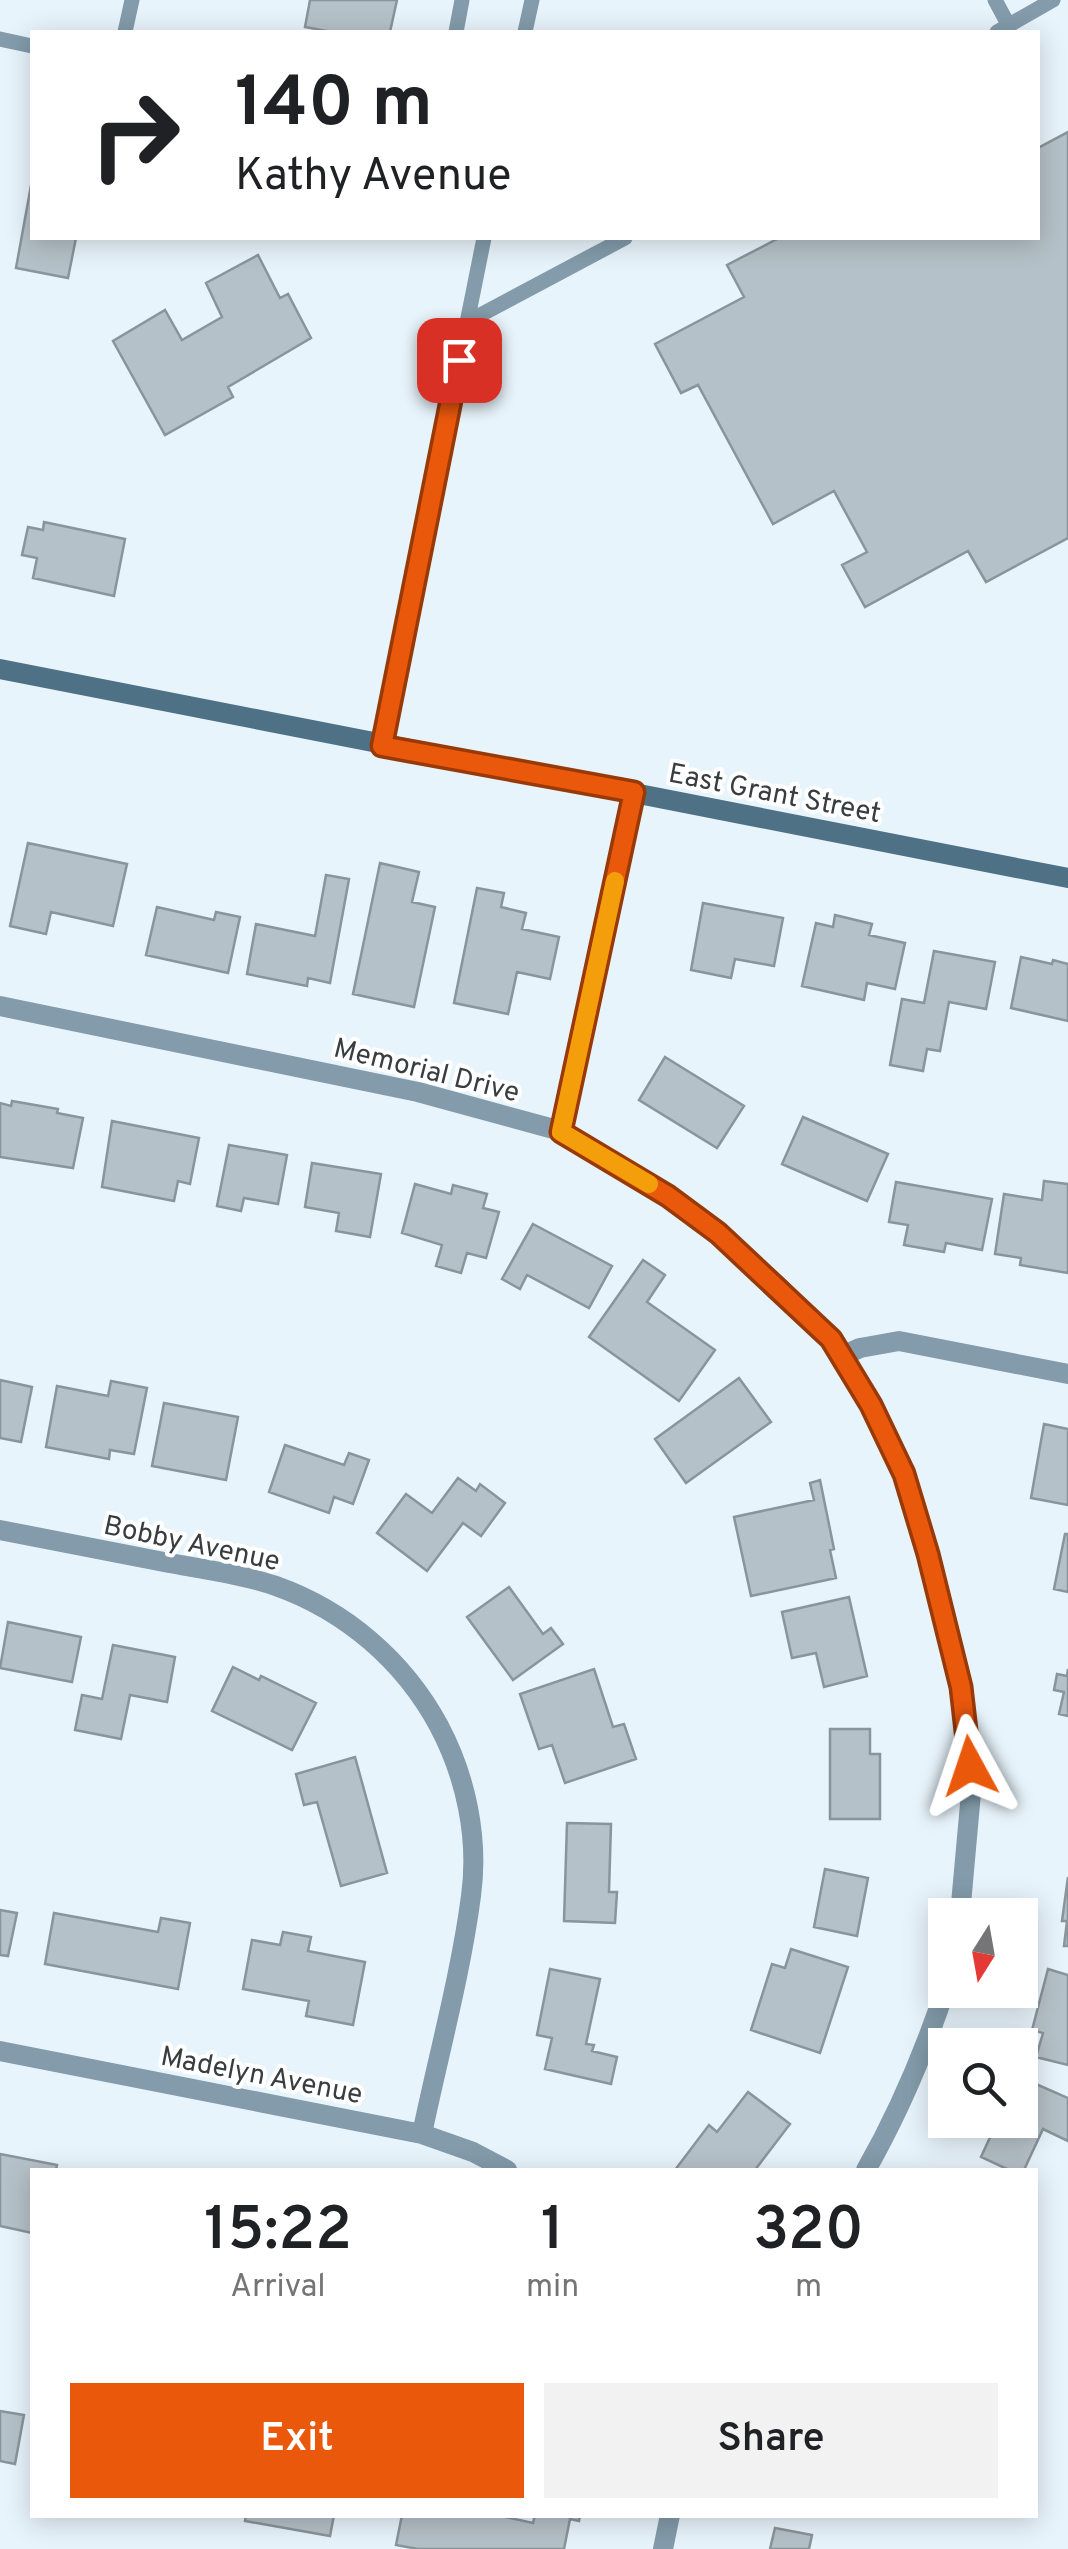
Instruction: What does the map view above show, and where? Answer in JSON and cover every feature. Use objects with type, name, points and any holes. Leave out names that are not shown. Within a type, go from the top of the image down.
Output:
[{"type":"main road","name":"East Grant Street","points":[[0,669],[1068,878]]},
{"type":"street","points":[[561,1132],[634,792]]},
{"type":"street","name":"Memorial Drive","points":[[0,1006],[418,1092],[561,1132],[668,1196],[718,1233],[818,1325],[871,1405],[904,1474],[928,1554],[961,1687],[968,1740],[971,1793],[962,1898]]},
{"type":"street","points":[[842,1356],[860,1348],[899,1341],[1068,1374]]},
{"type":"street","name":"Bobby Avenue","points":[[0,1530],[274,1585],[319,1604],[361,1632],[397,1665],[427,1704],[456,1764],[466,1796],[473,1844],[472,1894],[422,2134]]},
{"type":"street","points":[[867,2168],[924,2054],[939,2008]]},
{"type":"street","name":"Madelyn Avenue","points":[[0,2051],[422,2134],[474,2152],[503,2168]]},
{"type":"street","points":[[663,2549],[669,2518]]},
{"type":"lane","points":[[125,30],[132,0]]},
{"type":"lane","points":[[456,30],[462,0]]},
{"type":"lane","points":[[525,30],[532,0]]},
{"type":"lane","points":[[995,0],[1003,29],[1053,0]]},
{"type":"lane","points":[[0,40],[30,46]]},
{"type":"lane","points":[[382,746],[484,240]]},
{"type":"lane","points":[[467,322],[620,240]]},
{"type":"building","points":[[310,0],[397,0],[390,30],[305,27]]},
{"type":"building","points":[[1068,132],[1068,538],[986,582],[968,551],[865,607],[842,565],[867,552],[834,491],[773,524],[698,385],[681,393],[655,344],[744,297],[727,265],[775,240],[1040,240],[1040,147]]},
{"type":"building","points":[[30,191],[30,240],[76,240],[68,278],[16,268]]},
{"type":"building","points":[[258,255],[280,298],[288,294],[311,338],[228,387],[233,397],[165,435],[113,341],[165,310],[182,340],[222,317],[206,283]]},
{"type":"building","points":[[44,522],[125,539],[114,596],[33,578],[37,558],[22,555],[28,527],[43,530]]},
{"type":"building","points":[[28,843],[127,864],[113,926],[51,912],[46,934],[10,926]]},
{"type":"building","points":[[380,863],[419,872],[412,902],[435,907],[414,1007],[353,994]]},
{"type":"building","points":[[326,875],[349,879],[330,983],[308,978],[307,986],[247,974],[256,924],[315,936]]},
{"type":"building","points":[[477,888],[504,893],[501,907],[526,913],[522,929],[559,937],[550,979],[517,972],[508,1014],[454,1003]]},
{"type":"building","points":[[703,903],[783,918],[774,966],[735,959],[731,978],[691,970]]},
{"type":"building","points":[[157,907],[214,920],[216,912],[240,917],[228,973],[146,955]]},
{"type":"building","points":[[835,915],[872,924],[869,935],[905,943],[895,989],[867,983],[864,1000],[802,986],[816,923],[833,927]]},
{"type":"building","points":[[934,951],[995,962],[986,1009],[949,1002],[940,1051],[927,1049],[923,1071],[890,1065],[902,999],[924,1003]]},
{"type":"building","points":[[1021,957],[1068,964],[1068,1021],[1011,1008]]},
{"type":"building","points":[[665,1057],[744,1106],[717,1148],[639,1100]]},
{"type":"building","points":[[12,1101],[83,1118],[73,1168],[0,1157],[0,1103],[11,1106]]},
{"type":"building","points":[[803,1117],[888,1154],[867,1201],[782,1164]]},
{"type":"building","points":[[112,1121],[199,1138],[190,1184],[178,1181],[174,1201],[102,1187]]},
{"type":"building","points":[[229,1145],[287,1155],[278,1204],[244,1198],[241,1211],[217,1206]]},
{"type":"building","points":[[312,1163],[381,1174],[370,1237],[336,1231],[339,1213],[305,1207]]},
{"type":"building","points":[[1044,1181],[1068,1184],[1068,1273],[1020,1265],[1021,1258],[995,1254],[1004,1194],[1042,1200]]},
{"type":"building","points":[[896,1182],[992,1199],[982,1250],[946,1243],[944,1252],[904,1245],[908,1225],[889,1222]]},
{"type":"building","points":[[415,1184],[451,1194],[453,1185],[487,1194],[483,1208],[499,1212],[486,1258],[467,1253],[461,1273],[436,1266],[442,1245],[402,1233]]},
{"type":"building","points":[[533,1224],[612,1266],[589,1308],[527,1275],[520,1289],[502,1279]]},
{"type":"building","points":[[643,1260],[665,1275],[647,1302],[715,1350],[679,1401],[589,1337]]},
{"type":"building","points":[[739,1378],[771,1422],[686,1483],[655,1439]]},
{"type":"building","points":[[0,1380],[32,1387],[21,1442],[0,1438]]},
{"type":"building","points":[[111,1381],[147,1388],[134,1454],[110,1450],[109,1459],[46,1447],[57,1386],[108,1396]]},
{"type":"building","points":[[164,1403],[238,1417],[226,1480],[152,1466]]},
{"type":"building","points":[[1044,1424],[1068,1429],[1068,1505],[1031,1498]]},
{"type":"building","points":[[285,1445],[344,1465],[349,1453],[369,1460],[353,1504],[334,1497],[329,1513],[269,1492]]},
{"type":"building","points":[[458,1478],[476,1491],[480,1484],[505,1503],[481,1536],[463,1523],[427,1571],[377,1533],[406,1494],[432,1513]]},
{"type":"building","points":[[820,1480],[836,1578],[751,1596],[734,1517],[814,1500],[810,1483]]},
{"type":"building","points":[[1068,1534],[1068,1592],[1054,1589]]},
{"type":"building","points":[[509,1587],[543,1634],[551,1628],[563,1644],[513,1680],[467,1617]]},
{"type":"building","points":[[849,1597],[867,1676],[824,1687],[816,1653],[792,1658],[782,1612]]},
{"type":"building","points":[[8,1622],[81,1637],[72,1682],[0,1668]]},
{"type":"building","points":[[113,1645],[175,1657],[167,1702],[130,1695],[121,1739],[75,1730],[82,1695],[102,1699]]},
{"type":"building","points":[[233,1667],[316,1703],[292,1750],[212,1711]]},
{"type":"building","points":[[594,1669],[613,1727],[624,1724],[636,1759],[565,1783],[552,1745],[539,1749],[520,1694]]},
{"type":"building","points":[[1068,1669],[1068,1716],[1059,1714],[1064,1692],[1054,1690],[1057,1674],[1067,1676]]},
{"type":"building","points":[[830,1729],[870,1729],[870,1754],[880,1754],[880,1819],[830,1819]]},
{"type":"building","points":[[355,1757],[387,1873],[341,1886],[317,1802],[304,1805],[296,1774]]},
{"type":"building","points":[[567,1823],[611,1824],[609,1892],[617,1892],[615,1923],[564,1921]]},
{"type":"building","points":[[825,1869],[868,1878],[857,1936],[814,1927]]},
{"type":"building","points":[[1068,1877],[1068,1946],[1064,1946],[1067,1921],[1062,1921]]},
{"type":"building","points":[[0,1910],[17,1913],[8,1956],[0,1955]]},
{"type":"building","points":[[54,1913],[158,1932],[161,1918],[190,1923],[178,1989],[45,1964]]},
{"type":"building","points":[[283,1932],[311,1937],[308,1951],[365,1962],[353,2025],[306,2016],[309,2001],[243,1989],[252,1940],[280,1945]]},
{"type":"building","points":[[791,1949],[848,1967],[820,2053],[751,2030],[772,1964],[785,1968]]},
{"type":"building","points":[[550,1969],[600,1979],[586,2044],[594,2045],[592,2051],[617,2057],[611,2084],[545,2069],[552,2038],[537,2035]]},
{"type":"building","points":[[1048,1969],[1068,1975],[1068,2065],[1038,2058],[1043,2033],[1033,2028]]},
{"type":"building","points":[[1038,2085],[1068,2098],[1068,2141],[1043,2129],[1025,2168],[1005,2168],[981,2157],[990,2138],[1038,2138]]},
{"type":"building","points":[[748,2092],[790,2124],[757,2168],[677,2168],[709,2125],[717,2132]]},
{"type":"building","points":[[0,2154],[57,2165],[30,2168],[30,2233],[0,2226]]},
{"type":"building","points":[[0,2411],[24,2415],[15,2464],[0,2461]]},
{"type":"building","points":[[246,2518],[333,2518],[330,2536],[245,2521]]},
{"type":"building","points":[[401,2518],[510,2518],[533,2523],[534,2518],[580,2518],[570,2519],[564,2549],[418,2549],[396,2545]]},
{"type":"building","points":[[775,2528],[812,2535],[809,2549],[770,2549]]},
{"type":"slow traffic","points":[[615,881],[561,1132],[649,1184]]},
{"type":"route","points":[[459,360],[382,746],[634,792],[561,1132],[668,1196],[718,1233],[831,1339],[871,1405],[904,1474],[961,1687],[970,1766]]}]
